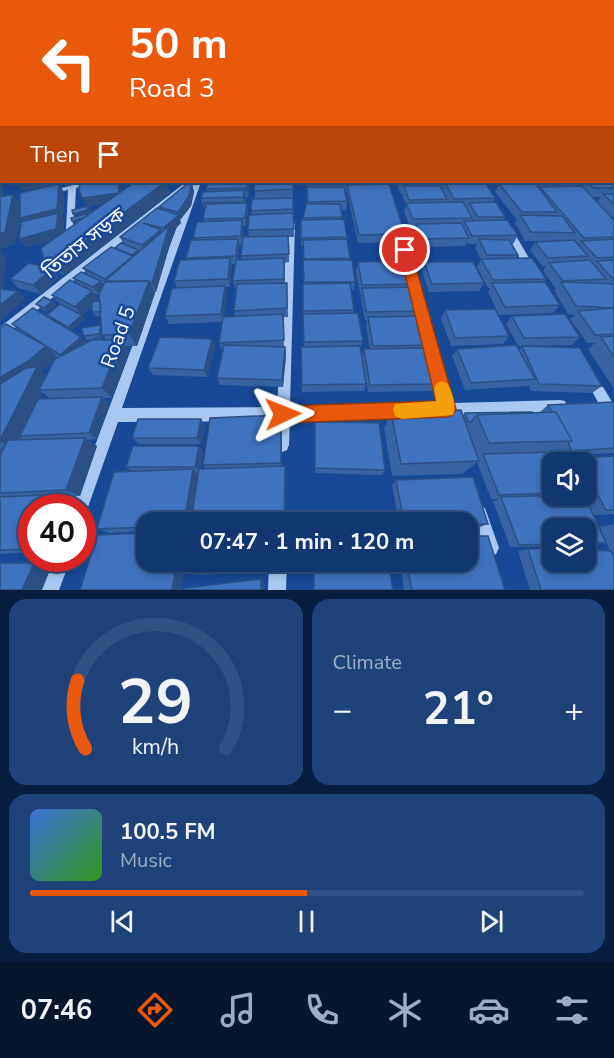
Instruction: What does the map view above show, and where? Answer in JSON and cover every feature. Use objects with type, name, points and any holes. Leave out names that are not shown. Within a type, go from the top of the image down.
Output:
[{"type":"street","points":[[41,194],[90,183]]},
{"type":"street","name":"তিতাস সড়ক","points":[[0,334],[189,183]]},
{"type":"street","name":"Road 5","points":[[85,494],[197,183]]},
{"type":"street","points":[[70,229],[72,188]]},
{"type":"street","points":[[281,462],[291,216]]},
{"type":"street","points":[[396,216],[454,432]]},
{"type":"street","points":[[504,222],[538,283]]},
{"type":"street","points":[[584,364],[614,418]]},
{"type":"street","points":[[114,415],[283,414],[572,406]]},
{"type":"street","points":[[475,500],[492,556]]},
{"type":"street","points":[[50,590],[57,572]]},
{"type":"street","points":[[277,590],[278,572]]},
{"type":"building","points":[[80,183],[118,183],[119,193],[82,198]]},
{"type":"building","points":[[134,183],[164,183],[55,263],[44,259],[41,248]]},
{"type":"building","points":[[188,183],[192,184],[188,198],[178,212],[159,207]]},
{"type":"building","points":[[208,183],[248,183],[247,188],[206,189]]},
{"type":"building","points":[[255,183],[293,183],[293,189],[254,191]]},
{"type":"building","points":[[401,183],[439,184],[402,185]]},
{"type":"building","points":[[446,183],[486,183],[495,198],[454,199]]},
{"type":"building","points":[[541,183],[578,184],[543,185]]},
{"type":"building","points":[[588,183],[614,183],[614,188],[594,188]]},
{"type":"building","points":[[59,184],[57,209],[20,218],[20,193]]},
{"type":"building","points":[[389,184],[405,234],[359,235],[347,185]]},
{"type":"building","points":[[499,184],[536,184],[557,212],[522,212]]},
{"type":"building","points":[[404,186],[440,186],[447,199],[409,200]]},
{"type":"building","points":[[582,186],[614,220],[614,237],[584,238],[540,187]]},
{"type":"building","points":[[307,187],[344,187],[347,201],[308,202]]},
{"type":"building","points":[[245,190],[243,197],[201,198],[203,192]]},
{"type":"building","points":[[13,194],[5,232],[0,234],[0,197]]},
{"type":"building","points":[[603,194],[614,194],[614,204]]},
{"type":"building","points":[[293,198],[293,209],[251,211],[252,199]]},
{"type":"building","points":[[243,202],[206,204],[206,207],[203,207],[204,203]]},
{"type":"building","points":[[463,202],[472,218],[413,219],[406,203]]},
{"type":"building","points":[[496,202],[505,217],[478,217],[469,203]]},
{"type":"building","points":[[247,203],[245,218],[203,219],[206,204]]},
{"type":"building","points":[[306,204],[340,204],[342,217],[303,218]]},
{"type":"building","points":[[88,206],[87,210],[73,214],[72,210]]},
{"type":"building","points":[[157,208],[179,215],[163,228],[143,223],[161,230],[142,245],[120,237]]},
{"type":"building","points":[[58,213],[56,229],[19,239],[21,222]]},
{"type":"building","points":[[293,213],[294,229],[248,230],[249,215]]},
{"type":"building","points":[[86,214],[87,216],[83,218],[72,221],[71,218]]},
{"type":"building","points":[[520,215],[562,216],[575,233],[531,232]]},
{"type":"building","points":[[344,219],[347,237],[301,238],[301,220]]},
{"type":"building","points":[[242,220],[241,236],[193,238],[197,222]]},
{"type":"building","points":[[507,220],[518,235],[472,236],[464,221]]},
{"type":"building","points":[[461,223],[469,238],[422,239],[416,224]]},
{"type":"building","points":[[169,226],[152,283],[149,281],[105,281]]},
{"type":"building","points":[[288,236],[289,254],[241,256],[243,237]]},
{"type":"building","points":[[238,239],[236,256],[186,258],[191,240]]},
{"type":"building","points":[[347,239],[350,258],[304,259],[303,240]]},
{"type":"building","points":[[479,239],[509,240],[518,255],[487,255]]},
{"type":"building","points":[[614,239],[614,257],[597,258],[581,241]]},
{"type":"building","points":[[574,240],[588,256],[548,258],[535,242]]},
{"type":"building","points":[[121,243],[138,250],[132,255],[115,248]]},
{"type":"building","points":[[111,247],[133,256],[105,279],[83,268]]},
{"type":"building","points":[[230,258],[228,279],[174,281],[180,260]]},
{"type":"building","points":[[284,258],[284,279],[233,281],[236,260]]},
{"type":"building","points":[[532,258],[546,279],[493,280],[481,259]]},
{"type":"building","points":[[303,260],[352,260],[355,282],[304,282]]},
{"type":"building","points":[[590,260],[606,279],[563,281],[549,263]]},
{"type":"building","points":[[614,260],[614,280],[597,261]]},
{"type":"building","points":[[408,261],[415,284],[362,285],[358,262]]},
{"type":"building","points":[[424,262],[473,262],[484,283],[432,284]]},
{"type":"building","points":[[29,263],[52,269],[33,285],[10,279]]},
{"type":"building","points":[[81,272],[101,281],[93,287],[73,278]]},
{"type":"building","points":[[70,280],[92,291],[75,307],[52,295]]},
{"type":"building","points":[[149,281],[129,334],[102,335],[99,294],[105,282]]},
{"type":"building","points":[[545,282],[560,305],[505,307],[492,283]]},
{"type":"building","points":[[561,282],[614,284],[614,308],[576,306]]},
{"type":"building","points":[[287,283],[287,308],[234,311],[237,284]]},
{"type":"building","points":[[350,283],[354,310],[303,311],[303,284]]},
{"type":"building","points":[[225,286],[221,314],[165,316],[172,288]]},
{"type":"building","points":[[417,287],[425,311],[366,312],[362,288]]},
{"type":"building","points":[[0,289],[18,291],[0,305]]},
{"type":"building","points":[[44,297],[52,301],[44,308],[36,304]]},
{"type":"building","points":[[100,301],[101,312],[92,312],[92,302]]},
{"type":"building","points":[[60,304],[82,315],[68,327],[47,315]]},
{"type":"building","points":[[33,308],[81,337],[60,355],[12,324]]},
{"type":"building","points":[[614,308],[614,334],[595,335],[578,311]]},
{"type":"building","points":[[495,309],[509,336],[455,338],[445,310]]},
{"type":"building","points":[[358,313],[363,341],[304,342],[303,314]]},
{"type":"building","points":[[283,314],[284,340],[219,343],[223,317]]},
{"type":"building","points":[[565,314],[580,337],[524,338],[512,316]]},
{"type":"building","points":[[426,316],[435,345],[373,346],[368,317]]},
{"type":"building","points":[[6,324],[46,346],[27,362],[0,377],[0,328]]},
{"type":"building","points":[[101,325],[99,334],[84,336],[81,328]]},
{"type":"building","points":[[614,336],[614,357],[601,337]]},
{"type":"building","points":[[160,337],[212,339],[204,370],[148,368]]},
{"type":"building","points":[[92,340],[121,340],[102,388],[39,390],[55,359]]},
{"type":"building","points":[[224,345],[285,347],[282,380],[217,378]]},
{"type":"building","points":[[516,345],[535,379],[471,383],[457,349]]},
{"type":"building","points":[[360,346],[366,384],[302,385],[301,347]]},
{"type":"building","points":[[522,346],[580,348],[602,386],[539,384]]},
{"type":"building","points":[[428,348],[438,384],[370,385],[364,349]]},
{"type":"building","points":[[37,367],[0,440],[0,384],[26,368]]},
{"type":"building","points":[[102,397],[89,433],[20,436],[38,399]]},
{"type":"building","points":[[614,402],[614,448],[572,451],[568,443],[572,441],[556,412],[552,412],[548,405]]},
{"type":"building","points":[[461,410],[479,461],[401,464],[391,412]]},
{"type":"building","points":[[532,412],[477,415],[471,422],[468,422],[465,413]]},
{"type":"building","points":[[556,412],[572,441],[489,443],[477,415]]},
{"type":"building","points":[[281,415],[281,463],[203,465],[210,418]]},
{"type":"building","points":[[138,419],[201,419],[197,438],[132,438]]},
{"type":"building","points":[[315,422],[379,423],[385,470],[315,468]]},
{"type":"building","points":[[85,438],[66,490],[0,493],[0,456],[8,440]]},
{"type":"building","points":[[133,446],[199,446],[195,467],[126,467]]},
{"type":"building","points":[[542,452],[542,493],[499,495],[483,454]]},
{"type":"building","points":[[614,456],[614,510],[606,510],[596,491],[596,457]]},
{"type":"building","points":[[285,466],[284,512],[193,512],[199,469]]},
{"type":"building","points":[[193,469],[186,512],[136,512],[136,527],[97,529],[114,472]]},
{"type":"building","points":[[473,477],[488,524],[478,524],[478,512],[402,512],[396,480]]},
{"type":"building","points":[[18,496],[18,549],[0,550],[0,497]]},
{"type":"building","points":[[542,496],[542,506],[589,506],[595,518],[542,518],[542,544],[519,545],[501,497]]},
{"type":"building","points":[[596,521],[606,543],[596,543]]},
{"type":"building","points":[[136,533],[136,572],[175,572],[172,590],[80,590],[86,572],[96,572],[97,535]]},
{"type":"building","points":[[478,536],[488,536],[505,590],[412,590],[408,572],[478,572]]},
{"type":"building","points":[[528,549],[542,549],[542,572],[596,572],[596,550],[611,551],[614,557],[614,590],[541,590]]},
{"type":"building","points":[[0,563],[18,563],[18,572],[30,572],[22,590],[0,590]]},
{"type":"building","points":[[191,572],[240,572],[191,574]]},
{"type":"building","points":[[314,572],[390,572],[393,590],[314,590]]},
{"type":"building","points":[[261,579],[261,590],[185,590],[185,588]]},
{"type":"slow traffic","points":[[402,410],[447,409],[442,389]]},
{"type":"route","points":[[283,414],[447,409],[405,250]]}]
